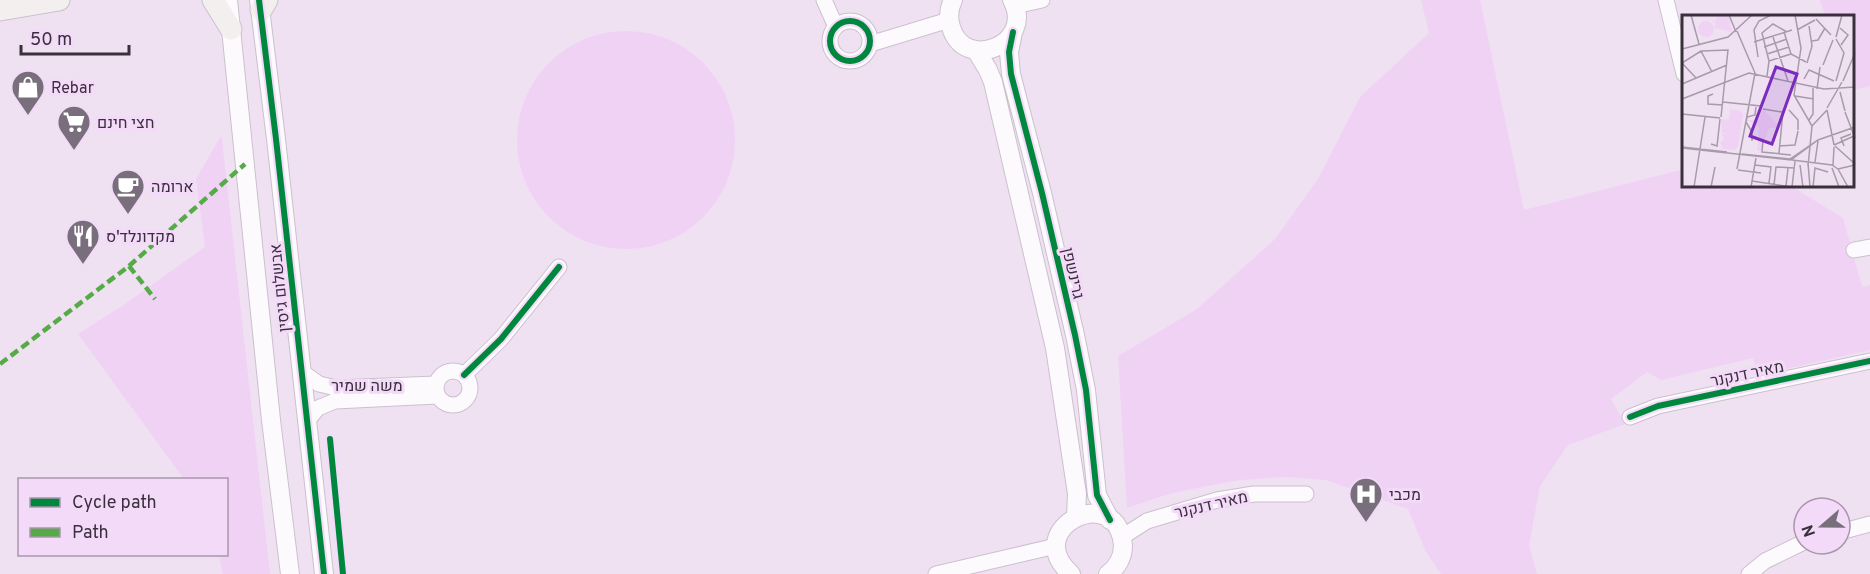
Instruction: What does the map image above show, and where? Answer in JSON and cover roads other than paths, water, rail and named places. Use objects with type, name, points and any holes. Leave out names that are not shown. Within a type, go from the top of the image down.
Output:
[{"type":"main road","points":[[0,10],[59,0]]},
{"type":"main road","points":[[213,0],[231,29]]},
{"type":"street","name":"אבשלום גיסין","points":[[228,0],[271,420],[290,574]]},
{"type":"street","points":[[824,0],[836,27]]},
{"type":"street","points":[[953,0],[949,20],[952,31],[959,41],[969,48],[986,51],[996,48],[1006,42],[1013,32]]},
{"type":"street","points":[[1013,3],[1042,0]]},
{"type":"street","points":[[1666,0],[1682,66]]},
{"type":"street","name":"אבשלום גיסין","points":[[262,3],[324,574]]},
{"type":"street","name":"גרינשפן","points":[[1013,3],[1016,21],[1009,52],[1011,74],[1075,335],[1086,390],[1097,495],[1122,537]]},
{"type":"street","points":[[870,44],[949,20]]},
{"type":"street","points":[[849,21],[862,24],[867,30],[870,44],[861,58],[854,60],[841,58],[835,54],[830,41],[836,27],[849,21]]},
{"type":"street","points":[[976,50],[993,82],[1055,348],[1077,494],[1076,516]]},
{"type":"street","points":[[1854,250],[1870,247]]},
{"type":"street","points":[[464,375],[501,339],[559,267]]},
{"type":"street","name":"מאיר דנקנר","points":[[1630,417],[1658,406],[1870,361]]},
{"type":"street","points":[[447,371],[464,375],[470,386],[470,392],[463,402],[452,405],[446,404],[436,390],[438,379],[447,371]]},
{"type":"street","name":"משה שמיר","points":[[302,372],[319,384],[336,388],[436,390]]},
{"type":"street","name":"משה שמיר","points":[[307,422],[318,408],[336,401],[436,390]]},
{"type":"street","name":"מאיר דנקנר","points":[[1122,537],[1147,521],[1217,500],[1254,494],[1306,494]]},
{"type":"street","points":[[1071,574],[1064,568],[1058,557],[1056,546],[1059,534],[1066,523],[1076,516],[1093,513],[1110,520]]},
{"type":"street","points":[[1852,529],[1870,524]]},
{"type":"street","points":[[1111,573],[1120,562],[1123,551],[1122,537]]},
{"type":"street","points":[[936,574],[1056,546]]},
{"type":"street","points":[[1749,574],[1765,561],[1792,548]]},
{"type":"place","name":"Rebar","points":[[28,116]]},
{"type":"place","name":"חצי חינם","points":[[74,151]]},
{"type":"place","name":"ארומה","points":[[128,215]]},
{"type":"place","name":"מקדונלד'ס","points":[[83,265]]},
{"type":"place","name":"מכבי","points":[[1366,523]]}]
